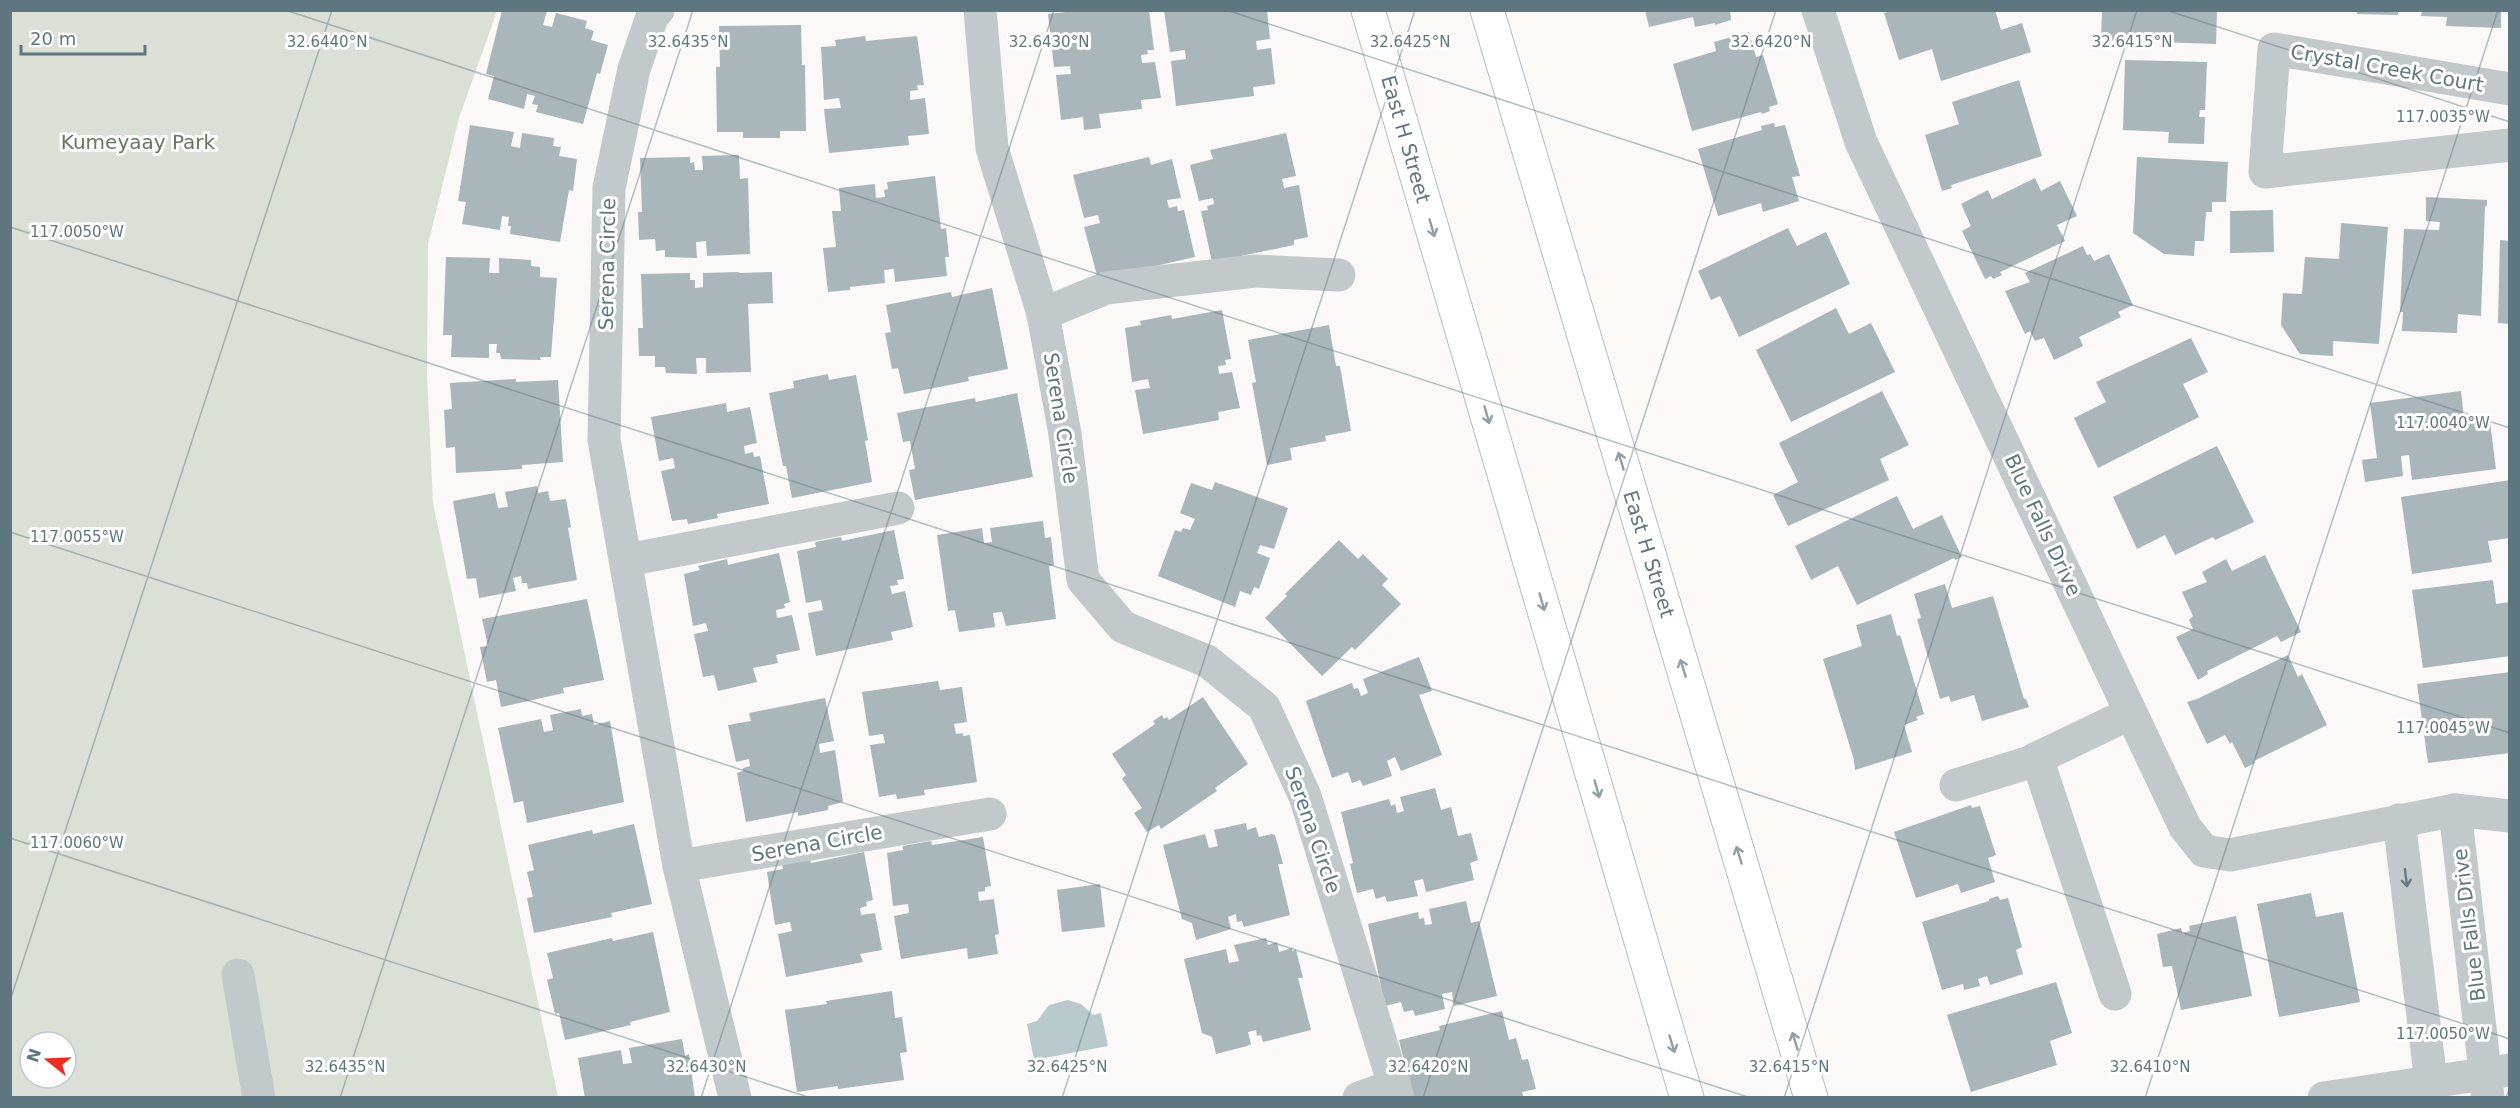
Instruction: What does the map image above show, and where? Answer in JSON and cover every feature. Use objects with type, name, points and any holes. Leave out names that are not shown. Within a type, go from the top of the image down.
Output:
[{"type":"main road","name":"East H Street","points":[[1368,10],[1687,1098]]},
{"type":"main road","name":"East H Street","points":[[1487,10],[1811,1098]]},
{"type":"street","name":"Serena Circle","points":[[658,10],[652,17],[634,69],[609,188],[604,440],[680,866],[735,1098]]},
{"type":"street","name":"Serena Circle","points":[[980,10],[992,148],[1043,314],[1065,434],[1083,580],[1123,627],[1208,661],[1264,707],[1305,796],[1397,1091],[1359,1098]]},
{"type":"street","name":"Blue Falls Drive","points":[[1818,10],[1861,142],[2185,827],[2204,851],[2230,855],[2455,810],[2494,1080]]},
{"type":"street","name":"Crystal Creek Court","points":[[2510,89],[2274,49],[2265,172],[2510,145]]},
{"type":"street","points":[[1043,314],[1106,288],[1255,271],[1339,275]]},
{"type":"street","points":[[627,560],[898,508]]},
{"type":"street","points":[[1956,785],[2037,758],[2132,713]]},
{"type":"street","points":[[2037,758],[2115,994]]},
{"type":"street","points":[[2455,810],[2510,816]]},
{"type":"street","name":"Serena Circle","points":[[680,866],[990,814]]},
{"type":"street","points":[[2398,820],[2432,1089]]},
{"type":"street","points":[[238,975],[259,1098]]},
{"type":"street","points":[[2324,1098],[2432,1089],[2494,1080]]},
{"type":"green space","name":"Kumeyaay Park","points":[[10,11],[497,11],[459,118],[428,244],[427,375],[433,503],[558,1097],[11,1097]]},
{"type":"shaded area","points":[[1068,1000],[1081,1004],[1093,1015],[1101,1013],[1108,1046],[1034,1060],[1027,1024],[1037,1021],[1049,1005]]},
{"type":"building","points":[[502,10],[547,11],[543,25],[552,27],[556,13],[587,21],[585,28],[594,31],[591,40],[608,45],[600,74],[597,73],[583,124],[536,112],[538,105],[532,104],[535,96],[527,94],[524,109],[488,99],[494,76],[486,74]]},
{"type":"building","points":[[1066,10],[1149,10],[1154,50],[1147,50],[1148,54],[1141,55],[1142,63],[1155,62],[1161,98],[1141,100],[1142,109],[1099,114],[1101,128],[1084,130],[1083,117],[1061,120],[1056,75],[1071,74],[1070,66],[1054,67],[1048,14],[1066,12]]},
{"type":"building","points":[[1164,10],[1267,10],[1270,39],[1256,41],[1257,50],[1271,48],[1275,84],[1253,87],[1254,96],[1176,106],[1171,61],[1186,59],[1185,50],[1170,52]]},
{"type":"building","points":[[1645,10],[1730,10],[1731,20],[1715,25],[1715,23],[1695,27],[1693,17],[1649,27]]},
{"type":"building","points":[[1894,10],[1995,10],[2001,30],[2022,23],[2031,52],[1941,81],[1932,49],[1899,60],[1884,13]]},
{"type":"building","points":[[2102,10],[2217,10],[2216,44],[2101,40]]},
{"type":"building","points":[[2357,10],[2398,10],[2398,15],[2357,14]]},
{"type":"building","points":[[2422,10],[2501,10],[2501,28],[2446,26],[2447,17],[2421,16]]},
{"type":"building","points":[[801,25],[802,65],[805,65],[806,131],[780,131],[780,138],[743,138],[743,132],[717,132],[716,67],[720,67],[719,26]]},
{"type":"building","points":[[1749,32],[1756,57],[1763,55],[1778,104],[1769,107],[1770,111],[1762,114],[1761,112],[1692,131],[1673,64],[1716,51],[1714,42]]},
{"type":"building","points":[[865,36],[866,41],[917,36],[924,85],[917,85],[918,90],[910,91],[910,100],[925,98],[929,134],[908,136],[909,145],[829,153],[824,109],[841,108],[839,98],[824,100],[821,47],[836,46],[835,40]]},
{"type":"building","points":[[2125,60],[2207,62],[2205,110],[2200,110],[2199,117],[2205,117],[2204,144],[2168,143],[2169,132],[2123,130]]},
{"type":"building","points":[[2019,80],[2042,156],[1951,185],[1952,188],[1942,191],[1925,135],[1959,124],[1952,102]]},
{"type":"building","points":[[1774,123],[1775,127],[1785,125],[1800,176],[1792,177],[1799,201],[1763,212],[1761,203],[1718,216],[1698,149],[1762,130],[1761,126]]},
{"type":"building","points":[[470,125],[514,132],[511,146],[520,148],[522,133],[554,138],[553,146],[561,147],[559,156],[577,159],[573,191],[569,190],[560,242],[510,234],[509,217],[502,216],[500,230],[462,224],[466,202],[458,201]]},
{"type":"building","points":[[1286,133],[1296,176],[1282,179],[1284,188],[1299,185],[1308,237],[1294,240],[1294,245],[1212,262],[1201,211],[1208,210],[1207,206],[1214,204],[1213,198],[1199,201],[1190,165],[1213,159],[1210,150]]},
{"type":"building","points":[[739,155],[740,179],[748,178],[750,254],[707,256],[706,241],[696,242],[697,258],[665,257],[665,250],[656,251],[655,239],[639,240],[638,212],[642,212],[640,158],[690,157],[690,163],[694,162],[695,170],[703,170],[702,156]]},
{"type":"building","points":[[1149,157],[1151,165],[1172,159],[1181,198],[1167,200],[1169,208],[1177,206],[1178,211],[1184,210],[1195,257],[1098,279],[1084,227],[1100,223],[1098,215],[1084,218],[1073,175]]},
{"type":"building","points":[[2137,157],[2228,162],[2226,202],[2212,202],[2212,212],[2206,212],[2204,241],[2195,241],[2194,256],[2164,254],[2133,233]]},
{"type":"building","points":[[935,176],[941,229],[946,228],[949,257],[945,257],[947,276],[895,282],[894,269],[884,270],[885,283],[828,292],[823,248],[836,247],[832,211],[841,211],[839,188],[875,184],[876,198],[885,197],[884,190],[888,189],[887,182]]},
{"type":"building","points":[[2035,178],[2041,191],[2060,181],[2077,216],[2057,225],[2065,241],[2000,272],[2002,275],[1993,279],[1991,276],[1985,279],[1962,231],[1971,226],[1961,204],[1988,190],[1992,199]]},
{"type":"building","points":[[2426,197],[2487,200],[2481,316],[2458,314],[2457,333],[2402,331],[2403,312],[2400,312],[2404,229],[2439,230],[2440,222],[2426,221]]},
{"type":"building","points":[[2273,210],[2274,252],[2230,253],[2230,211]]},
{"type":"building","points":[[2341,223],[2388,227],[2379,344],[2333,341],[2333,356],[2300,354],[2281,325],[2283,293],[2302,294],[2305,257],[2339,259]]},
{"type":"building","points":[[1788,228],[1797,246],[1826,232],[1850,284],[1739,337],[1720,296],[1711,300],[1698,271]]},
{"type":"building","points":[[2500,240],[2510,241],[2510,324],[2498,323]]},
{"type":"building","points":[[2083,246],[2087,255],[2090,254],[2094,261],[2109,254],[2133,305],[2118,312],[2121,317],[2079,337],[2083,346],[2054,360],[2044,338],[2035,341],[2030,331],[2025,334],[2005,291],[2030,282],[2025,273]]},
{"type":"building","points":[[446,257],[490,258],[489,273],[499,273],[499,258],[531,260],[531,266],[540,267],[540,277],[557,278],[551,357],[540,357],[541,360],[501,359],[500,353],[496,353],[497,344],[489,344],[489,358],[451,357],[452,335],[443,335]]},
{"type":"building","points":[[772,272],[773,303],[748,304],[751,372],[706,373],[706,358],[696,358],[697,374],[666,373],[665,367],[655,367],[655,356],[639,356],[638,328],[643,328],[641,274],[690,273],[690,280],[695,280],[695,288],[703,287],[703,273]]},
{"type":"building","points":[[992,288],[1008,369],[968,377],[969,381],[904,394],[898,368],[892,369],[885,333],[891,332],[886,305],[951,292],[952,297]]},
{"type":"building","points":[[1836,308],[1849,334],[1871,323],[1895,372],[1791,422],[1756,350]]},
{"type":"building","points":[[1222,310],[1231,359],[1225,360],[1226,365],[1218,366],[1219,374],[1232,372],[1240,408],[1218,412],[1219,420],[1143,434],[1135,390],[1150,388],[1148,379],[1132,382],[1125,328],[1141,325],[1140,321],[1171,315],[1172,319]]},
{"type":"building","points":[[1329,325],[1336,366],[1340,366],[1351,431],[1325,436],[1326,441],[1290,448],[1292,460],[1267,465],[1252,383],[1256,382],[1248,340]]},
{"type":"building","points":[[2191,338],[2208,372],[2183,384],[2199,417],[2098,468],[2074,418],[2106,402],[2096,382]]},
{"type":"building","points":[[828,374],[829,380],[856,375],[868,440],[865,441],[872,482],[792,498],[786,466],[783,466],[769,393],[794,388],[793,381]]},
{"type":"building","points":[[516,379],[516,382],[558,380],[563,462],[522,465],[522,469],[456,473],[455,447],[446,448],[444,410],[452,409],[450,383]]},
{"type":"building","points":[[1882,391],[1909,445],[1880,459],[1889,480],[1788,526],[1773,495],[1798,482],[1779,443]]},
{"type":"building","points":[[2461,391],[2464,418],[2489,414],[2496,469],[2412,480],[2409,455],[2401,456],[2403,476],[2365,482],[2362,460],[2377,458],[2370,403]]},
{"type":"building","points":[[1017,393],[1033,477],[915,500],[909,470],[915,469],[910,441],[903,442],[897,413],[975,398],[976,402]]},
{"type":"building","points":[[726,403],[727,412],[750,407],[757,443],[744,446],[745,454],[753,452],[754,457],[760,456],[769,504],[717,514],[718,518],[688,524],[687,519],[672,521],[661,471],[675,468],[673,458],[659,461],[651,417]]},
{"type":"building","points":[[2217,446],[2254,522],[2215,540],[2213,537],[2175,555],[2165,535],[2137,549],[2113,497]]},
{"type":"building","points":[[2510,480],[2510,538],[2488,541],[2492,562],[2412,574],[2401,497]]},
{"type":"building","points":[[1215,482],[1288,508],[1274,549],[1260,545],[1257,553],[1270,558],[1259,589],[1254,587],[1251,595],[1240,591],[1235,607],[1158,576],[1175,530],[1181,532],[1183,528],[1190,530],[1195,519],[1180,513],[1191,483],[1212,490]]},
{"type":"building","points":[[537,486],[538,493],[548,491],[550,501],[566,499],[571,527],[568,528],[577,580],[528,589],[527,583],[522,583],[521,576],[513,578],[516,591],[479,598],[476,578],[467,579],[453,501],[495,493],[498,508],[508,507],[505,492]]},
{"type":"building","points":[[1897,496],[1913,529],[1942,515],[1962,557],[1955,560],[1954,558],[1857,605],[1838,566],[1811,580],[1795,546]]},
{"type":"building","points":[[1043,521],[1045,538],[1051,537],[1054,565],[1049,566],[1056,619],[1006,626],[1002,612],[993,613],[995,627],[959,632],[955,610],[948,611],[937,535],[982,528],[984,543],[992,542],[990,528]]},
{"type":"building","points":[[894,530],[904,579],[897,580],[898,585],[890,586],[892,594],[905,591],[913,627],[891,632],[893,640],[816,656],[808,613],[823,610],[821,600],[806,603],[797,551],[816,547],[815,542],[841,537],[842,541]]},
{"type":"building","points":[[1339,540],[1358,559],[1363,554],[1388,579],[1382,585],[1401,604],[1355,650],[1352,647],[1322,676],[1265,618],[1287,596],[1285,594]]},
{"type":"building","points":[[779,553],[790,602],[784,604],[785,608],[776,610],[777,618],[792,615],[800,650],[776,655],[778,663],[753,668],[757,682],[718,691],[714,675],[703,677],[694,634],[708,631],[706,623],[693,626],[684,574],[700,570],[698,566],[727,559],[728,565]]},
{"type":"building","points":[[2265,555],[2301,632],[2281,642],[2277,636],[2207,671],[2208,674],[2198,680],[2176,637],[2193,629],[2189,620],[2193,616],[2182,592],[2207,582],[2202,572],[2226,559],[2232,571]]},
{"type":"building","points":[[2493,580],[2496,604],[2510,602],[2510,656],[2423,668],[2412,590]]},
{"type":"building","points":[[1945,584],[1952,608],[1993,596],[2024,699],[2029,707],[1982,721],[1974,695],[1951,702],[1949,696],[1940,699],[1917,619],[1921,618],[1914,594]]},
{"type":"building","points":[[587,599],[604,680],[563,688],[564,693],[501,707],[496,680],[487,682],[480,647],[488,646],[482,619]]},
{"type":"building","points":[[1891,614],[1897,636],[1900,635],[1924,714],[1916,717],[1918,720],[1904,725],[1912,752],[1855,770],[1854,760],[1823,659],[1862,646],[1856,625]]},
{"type":"building","points":[[2288,655],[2298,677],[2302,674],[2327,725],[2254,761],[2255,763],[2245,768],[2232,742],[2230,744],[2225,735],[2207,744],[2187,702]]},
{"type":"building","points":[[1419,657],[1432,691],[1419,695],[1442,755],[1401,771],[1395,757],[1387,761],[1392,776],[1363,786],[1360,780],[1352,783],[1348,772],[1332,778],[1306,701],[1352,683],[1354,689],[1358,688],[1361,696],[1368,693],[1363,679]]},
{"type":"building","points":[[2510,672],[2510,753],[2428,763],[2417,684]]},
{"type":"building","points":[[938,681],[940,690],[962,687],[967,722],[954,724],[956,734],[970,735],[977,782],[924,790],[925,795],[897,799],[896,794],[879,797],[870,745],[885,743],[883,734],[869,736],[862,692]]},
{"type":"building","points":[[1203,697],[1248,764],[1215,788],[1217,791],[1161,829],[1159,825],[1147,832],[1134,813],[1142,808],[1122,779],[1126,775],[1112,754],[1155,724],[1153,721],[1162,715],[1164,719],[1167,717],[1169,720]]},
{"type":"building","points":[[825,698],[834,741],[819,744],[820,753],[835,750],[843,802],[828,806],[828,810],[798,816],[798,812],[746,822],[737,773],[750,766],[749,759],[736,762],[728,725],[751,721],[749,713]]},
{"type":"building","points":[[581,709],[582,716],[592,714],[594,725],[610,721],[624,802],[527,823],[523,801],[514,803],[498,728],[541,719],[544,732],[553,730],[550,715]]},
{"type":"building","points":[[1435,788],[1441,810],[1451,807],[1458,836],[1471,833],[1478,860],[1470,863],[1474,880],[1426,892],[1423,879],[1414,881],[1418,896],[1387,902],[1385,896],[1376,899],[1373,889],[1357,893],[1350,864],[1353,863],[1341,812],[1389,799],[1391,806],[1395,804],[1397,813],[1404,811],[1400,797]]},
{"type":"building","points":[[1971,805],[1972,808],[1980,806],[1996,855],[1988,858],[1995,882],[1961,893],[1958,884],[1916,898],[1894,832]]},
{"type":"building","points":[[1246,823],[1247,830],[1256,827],[1259,837],[1275,835],[1283,864],[1278,864],[1290,915],[1244,927],[1242,921],[1237,922],[1236,914],[1228,917],[1231,929],[1196,940],[1192,923],[1182,919],[1163,845],[1205,834],[1209,848],[1218,846],[1214,830]]},
{"type":"building","points":[[634,824],[652,904],[611,913],[612,917],[534,933],[527,898],[533,897],[527,872],[534,870],[528,845],[592,830],[593,834]]},
{"type":"building","points":[[983,837],[991,886],[985,887],[985,891],[978,892],[979,901],[994,899],[999,934],[995,935],[998,954],[968,959],[967,948],[901,959],[894,916],[909,913],[908,904],[893,906],[887,853],[903,850],[903,846],[931,841],[932,845]]},
{"type":"building","points":[[864,852],[873,900],[866,902],[867,906],[860,908],[861,915],[875,913],[882,950],[860,954],[863,962],[786,977],[778,934],[792,931],[790,922],[775,925],[767,872],[783,869],[782,865],[810,859],[811,863]]},
{"type":"building","points":[[1100,884],[1105,927],[1062,932],[1057,890]]},
{"type":"building","points":[[2311,893],[2316,917],[2343,912],[2360,1002],[2279,1017],[2257,904]]},
{"type":"building","points":[[1998,896],[2000,900],[2008,898],[2022,947],[2016,950],[2023,974],[1990,985],[1987,976],[1978,979],[1980,986],[1964,990],[1963,984],[1942,990],[1922,922],[1989,901]]},
{"type":"building","points":[[1466,901],[1471,923],[1479,921],[1497,996],[1454,1006],[1452,992],[1442,994],[1445,1009],[1415,1016],[1413,1010],[1404,1012],[1401,1002],[1385,1006],[1368,924],[1418,912],[1419,919],[1424,918],[1425,925],[1432,924],[1429,909]]},
{"type":"building","points":[[2236,916],[2252,996],[2181,1010],[2172,966],[2163,967],[2157,934],[2181,928],[2182,933],[2190,931],[2189,926]]},
{"type":"building","points":[[653,932],[670,1012],[630,1022],[631,1025],[565,1040],[559,1013],[555,1014],[547,980],[553,978],[547,953],[612,938],[613,941]]},
{"type":"building","points":[[1266,938],[1268,945],[1277,942],[1279,952],[1292,948],[1292,951],[1296,950],[1303,978],[1298,978],[1311,1030],[1263,1042],[1261,1035],[1257,1036],[1256,1030],[1248,1032],[1251,1044],[1216,1054],[1212,1037],[1202,1033],[1184,959],[1226,949],[1229,963],[1239,961],[1234,945]]},
{"type":"building","points":[[2056,982],[2072,1033],[2050,1041],[2057,1065],[1971,1092],[1947,1015]]},
{"type":"building","points":[[892,991],[895,1018],[902,1017],[907,1052],[900,1053],[904,1080],[797,1092],[785,1010]]},
{"type":"building","points":[[1502,1011],[1509,1040],[1516,1038],[1522,1060],[1528,1059],[1536,1089],[1522,1092],[1524,1098],[1413,1098],[1399,1040],[1440,1030],[1439,1026]]},
{"type":"building","points":[[682,1039],[685,1056],[689,1054],[695,1098],[585,1098],[578,1058],[621,1050],[623,1064],[632,1063],[629,1048]]}]
